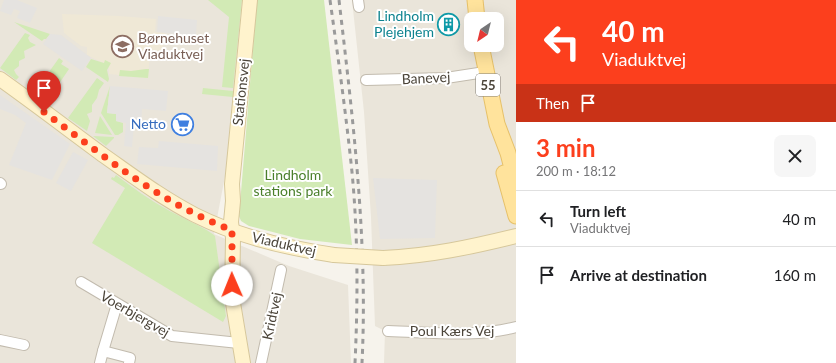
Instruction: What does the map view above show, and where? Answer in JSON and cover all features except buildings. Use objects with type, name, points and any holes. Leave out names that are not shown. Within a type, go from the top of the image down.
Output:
[{"type":"main road","points":[[475,0],[476,12]]},
{"type":"main road","name":"55","points":[[482,52],[497,124],[500,155],[511,169],[516,184]]},
{"type":"main road","name":"55","points":[[511,169],[516,216]]},
{"type":"street","name":"Stationsvej","points":[[227,228],[250,0]]},
{"type":"street","name":"Banevej","points":[[366,80],[446,78],[485,72]]},
{"type":"street","name":"Viaduktvej","points":[[0,79],[148,187],[194,214],[227,228],[279,245],[334,255],[384,258],[443,252],[516,236]]},
{"type":"street","points":[[227,228],[232,299],[243,363]]},
{"type":"street","name":"Kridtvej","points":[[262,363],[281,270]]},
{"type":"street","name":"Voerbjergvej","points":[[81,282],[172,336],[239,342]]},
{"type":"street","points":[[100,363],[117,304]]},
{"type":"street","name":"Poul Kærs Vej","points":[[388,331],[483,334],[516,327]]},
{"type":"street","points":[[0,340],[24,345]]},
{"type":"street","points":[[103,351],[130,358],[129,363]]},
{"type":"shaded area","points":[[0,0],[242,0],[226,171],[214,234],[289,266],[348,285],[351,363],[0,363]]},
{"type":"shaded area","points":[[4,0],[17,0],[37,8],[30,23],[17,18],[20,11],[14,9],[11,15],[0,11]]},
{"type":"shaded area","points":[[352,0],[516,0],[516,363],[384,363],[385,331],[375,326],[371,217],[364,112]]},
{"type":"shaded area","name":"Børnehuset Viaduktvej","points":[[62,14],[156,19],[155,32],[165,33],[162,55],[150,54],[148,78],[109,74],[109,66],[87,55],[87,47],[81,46],[64,33]]},
{"type":"shaded area","points":[[158,16],[197,20],[196,36],[157,32]]},
{"type":"shaded area","points":[[50,34],[61,35],[91,58],[82,71],[43,44]]},
{"type":"shaded area","points":[[110,86],[168,91],[166,111],[142,109],[141,124],[134,124],[132,147],[124,146],[126,123],[116,121],[116,114],[107,113]]},
{"type":"shaded area","points":[[0,95],[70,144],[52,180],[9,165],[26,123],[15,115],[0,109]]},
{"type":"shaded area","points":[[159,141],[218,146],[217,171],[137,164],[139,147],[158,148]]},
{"type":"shaded area","points":[[73,152],[88,160],[71,191],[56,183]]},
{"type":"shaded area","points":[[373,178],[437,180],[435,238],[380,239]]},
{"type":"green space","points":[[208,0],[242,0],[233,88],[222,87],[229,17]]},
{"type":"green space","name":"Lindholm stations park","points":[[257,0],[324,0],[352,245],[300,239],[249,226],[241,221],[239,216]]},
{"type":"green space","points":[[14,22],[50,34],[42,41]]},
{"type":"green space","points":[[25,33],[30,35],[28,38],[30,42],[36,45],[24,51],[25,58],[19,61],[19,66],[14,70],[19,77],[16,80],[0,68]]},
{"type":"green space","points":[[59,58],[63,61],[61,64],[69,69],[50,97],[54,101],[51,105],[34,93]]},
{"type":"green space","points":[[91,59],[104,63],[105,60],[111,63],[107,70],[109,79],[108,82],[86,67]]},
{"type":"green space","points":[[149,69],[148,78],[119,76],[120,70],[131,71]]},
{"type":"green space","points":[[97,78],[104,83],[92,105],[92,112],[87,114],[90,121],[87,131],[68,118]]},
{"type":"green space","points":[[110,86],[107,113],[117,114],[116,121],[123,123],[123,132],[118,135],[115,135],[101,113]]},
{"type":"green space","points":[[203,88],[233,91],[233,97],[202,94]]},
{"type":"green space","points":[[100,116],[112,135],[95,133]]},
{"type":"green space","points":[[93,136],[114,137],[114,138],[106,146]]},
{"type":"green space","points":[[116,175],[155,202],[207,230],[215,236],[226,316],[223,322],[92,243],[125,188],[111,179]]},
{"type":"railway","points":[[330,0],[354,196],[357,267],[355,363]]},
{"type":"railway","points":[[339,0],[354,135],[361,226],[363,272],[362,363]]},
{"type":"place","name":"Lindholm Plejehjem","points":[[449,24]]},
{"type":"place","name":"Børnehuset Viaduktvej","points":[[123,46]]},
{"type":"place","name":"Netto","points":[[182,124]]},
{"type":"route","points":[[44,112],[171,202],[222,227],[232,230],[232,285]]}]
